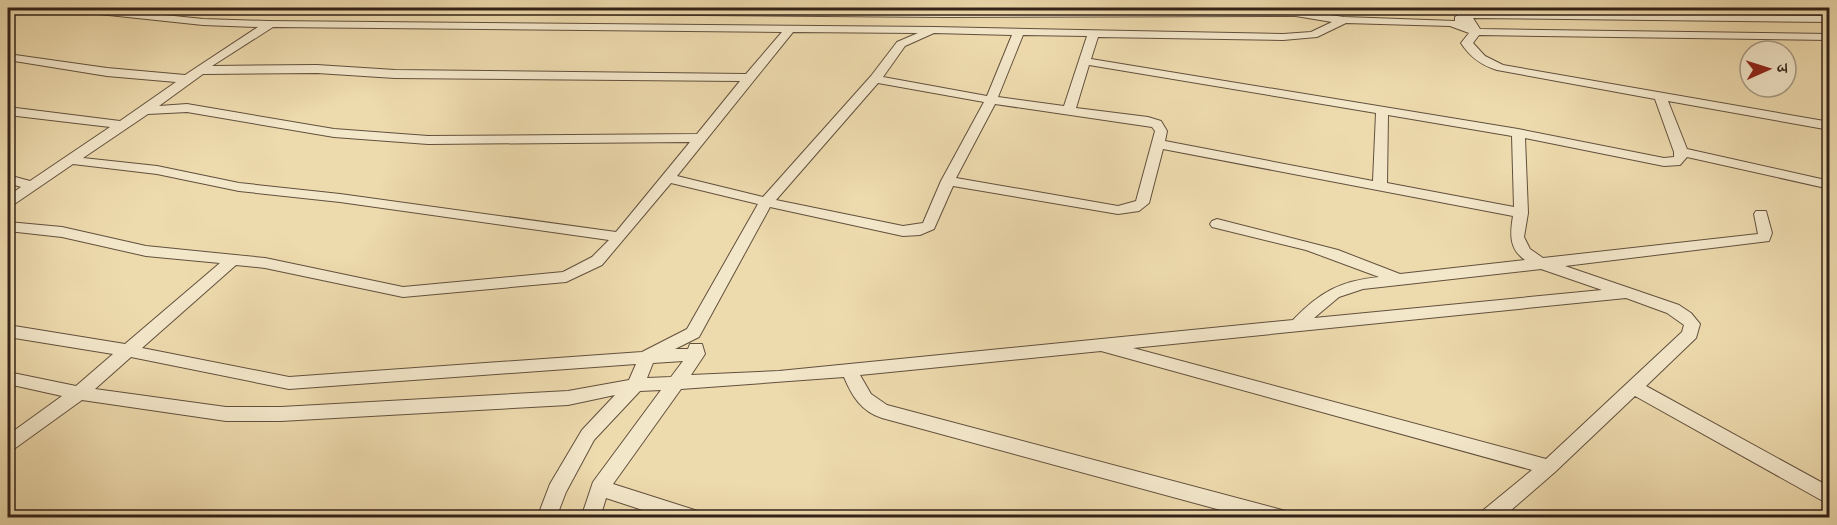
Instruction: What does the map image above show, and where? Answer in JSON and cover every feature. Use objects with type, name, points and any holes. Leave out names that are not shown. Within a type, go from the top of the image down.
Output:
[{"type":"street","points":[[70,8],[203,22],[790,28],[900,37],[935,30],[1283,37],[1313,35],[1344,20]]},
{"type":"street","points":[[211,8],[1054,10],[1296,13],[1344,20],[1451,23],[1476,32],[1830,37]]},
{"type":"street","points":[[8,201],[145,110],[199,70],[271,24],[303,8]]},
{"type":"street","points":[[618,26],[639,9]]},
{"type":"street","points":[[546,518],[557,490],[588,435],[635,385],[648,356],[693,333],[766,202],[875,79],[900,37],[910,10]]},
{"type":"street","points":[[935,30],[947,10]]},
{"type":"street","points":[[1451,23],[1467,11],[1830,19]]},
{"type":"street","points":[[1467,11],[1476,32]]},
{"type":"street","points":[[8,226],[62,232],[146,251],[265,263],[403,292],[566,277],[597,261],[619,237],[790,28]]},
{"type":"street","points":[[668,178],[766,202],[903,231],[920,230],[929,226],[948,181],[991,100],[1019,32]]},
{"type":"street","points":[[1476,32],[1467,43],[1472,52],[1488,64],[1501,68],[1830,126]]},
{"type":"street","points":[[1069,110],[1094,33]]},
{"type":"street","points":[[8,57],[107,72],[188,79]]},
{"type":"street","points":[[1084,61],[1518,133],[1664,162],[1675,162],[1680,159],[1681,152],[1660,95]]},
{"type":"street","points":[[199,70],[317,69],[395,74],[750,78]]},
{"type":"street","points":[[875,79],[991,100],[1148,121],[1157,124],[1161,131],[1142,203],[1134,208],[1118,210],[948,181]]},
{"type":"street","points":[[145,110],[187,108],[333,133],[428,140],[701,138]]},
{"type":"street","points":[[8,111],[122,125]]},
{"type":"street","points":[[1380,186],[1382,111]]},
{"type":"street","points":[[1488,518],[1549,467],[1690,334],[1692,324],[1673,309],[1544,264],[1524,252],[1517,237],[1521,213],[1518,133]]},
{"type":"street","points":[[1158,144],[1521,213]]},
{"type":"street","points":[[1681,152],[1830,185]]},
{"type":"street","points":[[69,160],[157,170],[240,187],[340,198],[619,237]]},
{"type":"street","points":[[8,179],[31,185]]},
{"type":"street","points":[[1298,325],[1321,300],[1338,290],[1399,280],[1764,238],[1761,214]]},
{"type":"street","points":[[1217,224],[1333,253],[1376,268],[1399,280]]},
{"type":"street","points":[[8,444],[79,393],[233,260]]},
{"type":"street","points":[[8,378],[79,393],[226,414],[281,414],[568,399],[635,385],[849,370],[1627,293]]},
{"type":"street","points":[[8,331],[129,351],[289,383],[697,354]]},
{"type":"street","points":[[590,518],[600,488],[679,382],[697,354],[693,333]]},
{"type":"street","points":[[1098,345],[1549,467]]},
{"type":"street","points":[[849,370],[867,404],[882,411],[1282,518]]},
{"type":"street","points":[[1633,387],[1830,496]]},
{"type":"street","points":[[600,488],[694,518]]}]
